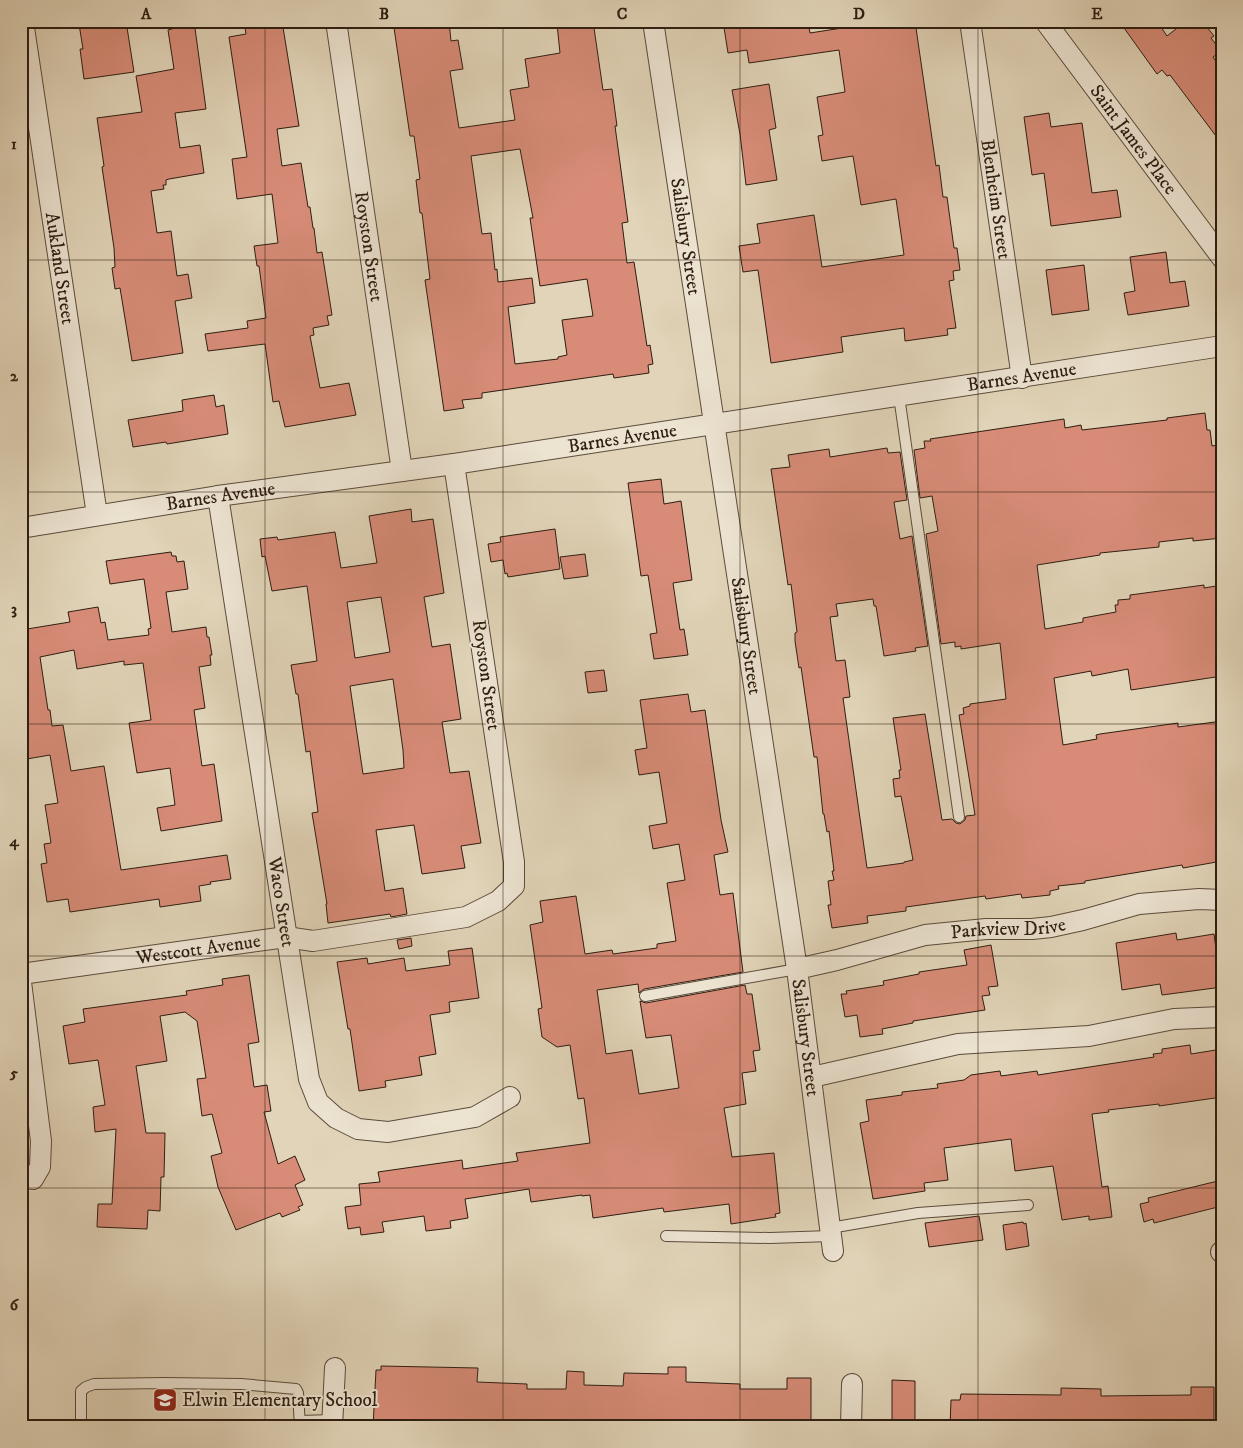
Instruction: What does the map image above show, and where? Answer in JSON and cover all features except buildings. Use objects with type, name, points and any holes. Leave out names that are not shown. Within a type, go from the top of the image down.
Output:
[{"type":"street","name":"Aukland Street","points":[[23,21],[97,515]]},
{"type":"street","name":"Royston Street","points":[[336,21],[402,471]]},
{"type":"street","name":"Salisbury Street","points":[[653,21],[797,969],[832,1238]]},
{"type":"street","name":"Blenheim Street","points":[[970,21],[1022,378]]},
{"type":"street","name":"Saint James Place","points":[[1045,21],[1222,258]]},
{"type":"street","name":"Barnes Avenue","points":[[21,528],[218,496],[454,464],[1222,346]]},
{"type":"street","name":"Royston Street","points":[[454,464],[514,862],[514,886]]},
{"type":"street","name":"Waco Street","points":[[218,496],[309,1079],[318,1102],[336,1118],[358,1129],[388,1132],[475,1117],[510,1097]]},
{"type":"street","name":"Westcott Avenue","points":[[21,974],[286,937],[314,940],[466,916],[498,901],[514,886]]},
{"type":"street","name":"Parkview Drive","points":[[797,969],[837,960],[925,935],[986,929],[1051,927],[1139,904],[1222,900]]},
{"type":"street","points":[[21,982],[41,1141],[40,1167],[33,1179]]},
{"type":"street","points":[[812,1077],[958,1044],[1089,1036],[1174,1019],[1222,1017]]},
{"type":"street","points":[[333,1423],[335,1368]]},
{"type":"street","points":[[851,1427],[852,1384]]},
{"type":"lane","points":[[899,396],[959,817]]},
{"type":"lane","points":[[645,996],[797,969]]},
{"type":"lane","points":[[666,1236],[832,1238],[918,1213],[1028,1205]]},
{"type":"lane","points":[[81,1427],[81,1391],[86,1386],[128,1383],[241,1384],[296,1389],[298,1393],[300,1424],[333,1423]]},
{"type":"place","name":"Elwin Elementary School","points":[[165,1400]]}]
